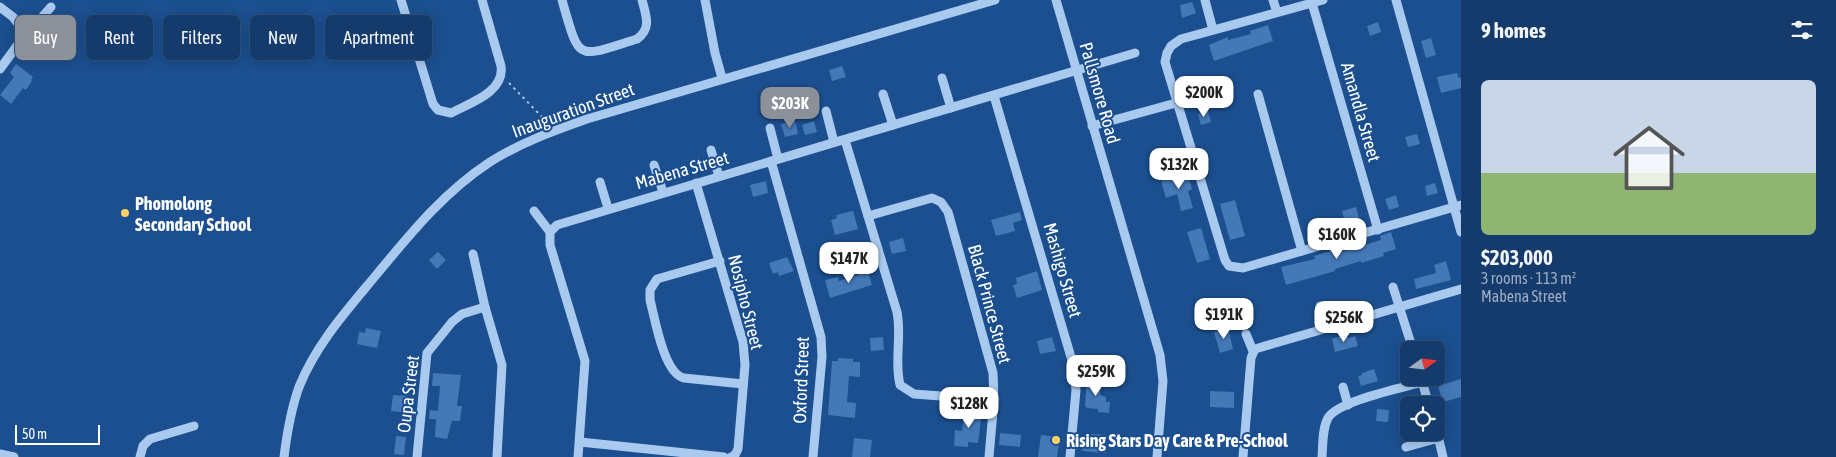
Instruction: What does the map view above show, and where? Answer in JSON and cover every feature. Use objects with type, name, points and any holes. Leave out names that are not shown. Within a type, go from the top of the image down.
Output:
[{"type":"street","points":[[401,0],[429,96],[438,110],[451,112],[484,96],[497,84],[502,76],[501,66],[482,0]]},
{"type":"street","points":[[562,0],[575,42],[580,50],[590,53],[637,39],[643,35],[647,25],[642,0]]},
{"type":"street","points":[[705,0],[722,78]]},
{"type":"street","name":"Inauguration Street","points":[[284,457],[291,412],[300,386],[322,344],[349,307],[435,206],[456,186],[510,150],[555,130],[722,78],[995,0]]},
{"type":"street","name":"Pallsmore Road","points":[[1056,0],[1160,355],[1163,381],[1157,457]]},
{"type":"street","points":[[1206,0],[1213,30]]},
{"type":"street","points":[[1273,0],[1277,12]]},
{"type":"street","points":[[1323,0],[1213,30],[1176,43],[1167,52],[1165,62],[1176,103],[1225,260],[1229,266],[1242,268],[1457,206]]},
{"type":"street","points":[[1396,0],[1457,206],[1461,232]]},
{"type":"street","name":"Amandla Street","points":[[1312,3],[1378,230]]},
{"type":"street","points":[[0,6],[15,19]]},
{"type":"street","points":[[42,15],[51,7]]},
{"type":"street","points":[[0,69],[15,48]]},
{"type":"street","name":"Mabena Street","points":[[550,232],[563,222],[608,208],[845,140],[1135,53]]},
{"type":"street","points":[[942,78],[951,108]]},
{"type":"street","points":[[883,94],[893,125]]},
{"type":"street","points":[[1258,94],[1302,252]]},
{"type":"street","name":"Mashigo Street","points":[[994,96],[1073,364],[1076,390],[1070,457]]},
{"type":"street","points":[[1092,126],[1176,103]]},
{"type":"street","points":[[826,111],[834,142]]},
{"type":"street","name":"Oxford Street","points":[[770,128],[775,160],[821,337],[822,357],[813,457]]},
{"type":"street","points":[[845,140],[900,324],[898,374],[900,384],[914,394],[994,400]]},
{"type":"street","points":[[712,150],[720,176]]},
{"type":"street","points":[[654,165],[663,192]]},
{"type":"street","points":[[600,182],[608,208]]},
{"type":"street","name":"Nosipho Street","points":[[696,183],[743,342],[744,384],[738,449],[736,455],[731,457]]},
{"type":"street","name":"Black Prince Street","points":[[868,216],[932,198],[941,202],[948,212],[993,373],[994,400],[989,457]]},
{"type":"street","points":[[534,210],[550,232],[550,245],[585,361],[578,457]]},
{"type":"street","points":[[472,254],[485,307],[500,355],[503,376],[497,457]]},
{"type":"street","points":[[720,261],[662,277],[651,285],[649,295],[668,364],[675,375],[684,378],[744,384]]},
{"type":"street","points":[[1393,287],[1410,341]]},
{"type":"street","points":[[1253,351],[1461,289]]},
{"type":"street","points":[[1320,306],[1326,328]]},
{"type":"street","name":"Oupa Street","points":[[418,457],[428,353],[452,322],[462,314],[485,307]]},
{"type":"street","points":[[1243,457],[1253,351],[1246,334]]},
{"type":"street","points":[[1322,457],[1328,419],[1332,413],[1348,405],[1404,386]]},
{"type":"street","points":[[1343,387],[1348,405]]},
{"type":"street","points":[[131,457],[140,457],[143,446],[150,439],[194,426]]},
{"type":"street","points":[[1406,447],[1428,441]]},
{"type":"street","points":[[1440,441],[1443,457]]},
{"type":"street","points":[[580,442],[724,457]]},
{"type":"street","points":[[0,454],[14,457]]},
{"type":"path","points":[[502,76],[555,130]]},
{"type":"building","points":[[1192,2],[1196,13],[1182,18],[1180,5]]},
{"type":"building","points":[[1378,22],[1381,32],[1370,36],[1367,26]]},
{"type":"building","points":[[1268,25],[1273,41],[1214,61],[1209,45],[1228,37],[1228,40],[1251,34],[1250,31]]},
{"type":"building","points":[[1431,38],[1436,55],[1426,58],[1421,41]]},
{"type":"building","points":[[16,64],[33,77],[26,90],[23,88],[11,104],[0,95],[14,77],[10,73]]},
{"type":"building","points":[[842,66],[846,77],[832,81],[829,70]]},
{"type":"building","points":[[1457,73],[1459,78],[1461,77],[1461,88],[1441,93],[1437,77]]},
{"type":"building","points":[[1208,111],[1211,122],[1201,125],[1198,114]]},
{"type":"building","points":[[795,120],[798,134],[785,137],[781,124]]},
{"type":"building","points":[[814,121],[817,132],[805,135],[802,125]]},
{"type":"building","points":[[1417,134],[1420,144],[1408,147],[1405,137]]},
{"type":"building","points":[[1187,172],[1192,189],[1188,191],[1193,208],[1181,211],[1177,194],[1166,198],[1161,181]]},
{"type":"building","points":[[766,181],[768,193],[753,197],[750,185]]},
{"type":"building","points":[[1435,183],[1438,193],[1427,196],[1425,186]]},
{"type":"building","points":[[1396,195],[1399,207],[1389,210],[1385,199]]},
{"type":"building","points":[[1235,200],[1245,236],[1230,240],[1220,204]]},
{"type":"building","points":[[1356,207],[1360,222],[1346,226],[1342,211]]},
{"type":"building","points":[[853,211],[858,229],[835,235],[831,220],[837,218],[836,215]]},
{"type":"building","points":[[1020,212],[1022,220],[1013,223],[1015,231],[996,236],[991,220]]},
{"type":"building","points":[[1201,228],[1210,259],[1197,263],[1187,232]]},
{"type":"building","points":[[1391,232],[1396,249],[1383,253],[1384,256],[1361,263],[1361,261],[1335,269],[1335,271],[1286,285],[1281,267],[1315,259],[1314,256],[1340,248],[1341,252],[1381,240],[1380,236]]},
{"type":"building","points":[[903,238],[906,251],[892,254],[889,242]]},
{"type":"building","points":[[438,252],[446,260],[437,269],[429,260]]},
{"type":"building","points":[[787,257],[794,271],[779,276],[778,272],[773,274],[769,263]]},
{"type":"building","points":[[1446,261],[1451,280],[1416,289],[1414,279],[1436,273],[1434,265]]},
{"type":"building","points":[[867,267],[872,285],[830,298],[825,280],[838,277],[839,281],[858,275],[857,270]]},
{"type":"building","points":[[1037,271],[1042,290],[1017,298],[1013,285],[1017,284],[1016,278]]},
{"type":"building","points":[[366,328],[381,331],[377,348],[357,344],[359,332],[365,333]]},
{"type":"building","points":[[1228,328],[1233,349],[1220,353],[1214,332]]},
{"type":"building","points":[[1344,335],[1349,338],[1355,336],[1358,346],[1335,352],[1332,339]]},
{"type":"building","points":[[883,337],[884,350],[871,351],[870,338]]},
{"type":"building","points":[[1052,337],[1056,351],[1040,354],[1037,341]]},
{"type":"building","points":[[838,358],[853,359],[853,362],[860,362],[860,377],[849,376],[847,402],[856,403],[855,418],[828,415],[832,361],[838,361]]},
{"type":"building","points":[[1374,369],[1378,381],[1361,386],[1358,376]]},
{"type":"building","points":[[433,373],[461,375],[457,406],[462,406],[460,421],[452,421],[447,439],[435,437],[436,419],[429,419],[430,410],[438,411],[440,386],[432,386]]},
{"type":"building","points":[[1087,378],[1101,379],[1100,395],[1106,397],[1106,402],[1110,402],[1109,413],[1098,412],[1098,409],[1085,406]]},
{"type":"building","points":[[1461,379],[1461,397],[1445,401],[1445,396],[1441,396],[1438,386],[1445,386],[1445,384]]},
{"type":"building","points":[[1210,391],[1234,392],[1234,408],[1210,407]]},
{"type":"building","points":[[393,395],[408,396],[410,401],[409,413],[391,411]]},
{"type":"building","points":[[965,409],[982,410],[978,443],[968,442],[968,447],[954,446],[955,430],[962,431]]},
{"type":"building","points":[[1377,409],[1389,410],[1388,422],[1376,421]]},
{"type":"building","points":[[1000,433],[1021,435],[1020,447],[999,445]]},
{"type":"building","points":[[1092,434],[1107,435],[1106,453],[1082,451],[1083,438],[1088,438]]},
{"type":"building","points":[[1041,435],[1060,437],[1057,457],[1038,457]]},
{"type":"building","points":[[396,436],[406,437],[404,455],[394,454]]},
{"type":"building","points":[[854,438],[872,440],[870,457],[852,457]]},
{"type":"place","name":"Phomolong Secondary School","points":[[125,213]]},
{"type":"place","name":"Rising Stars Day Care & Pre-School","points":[[1056,440]]}]
